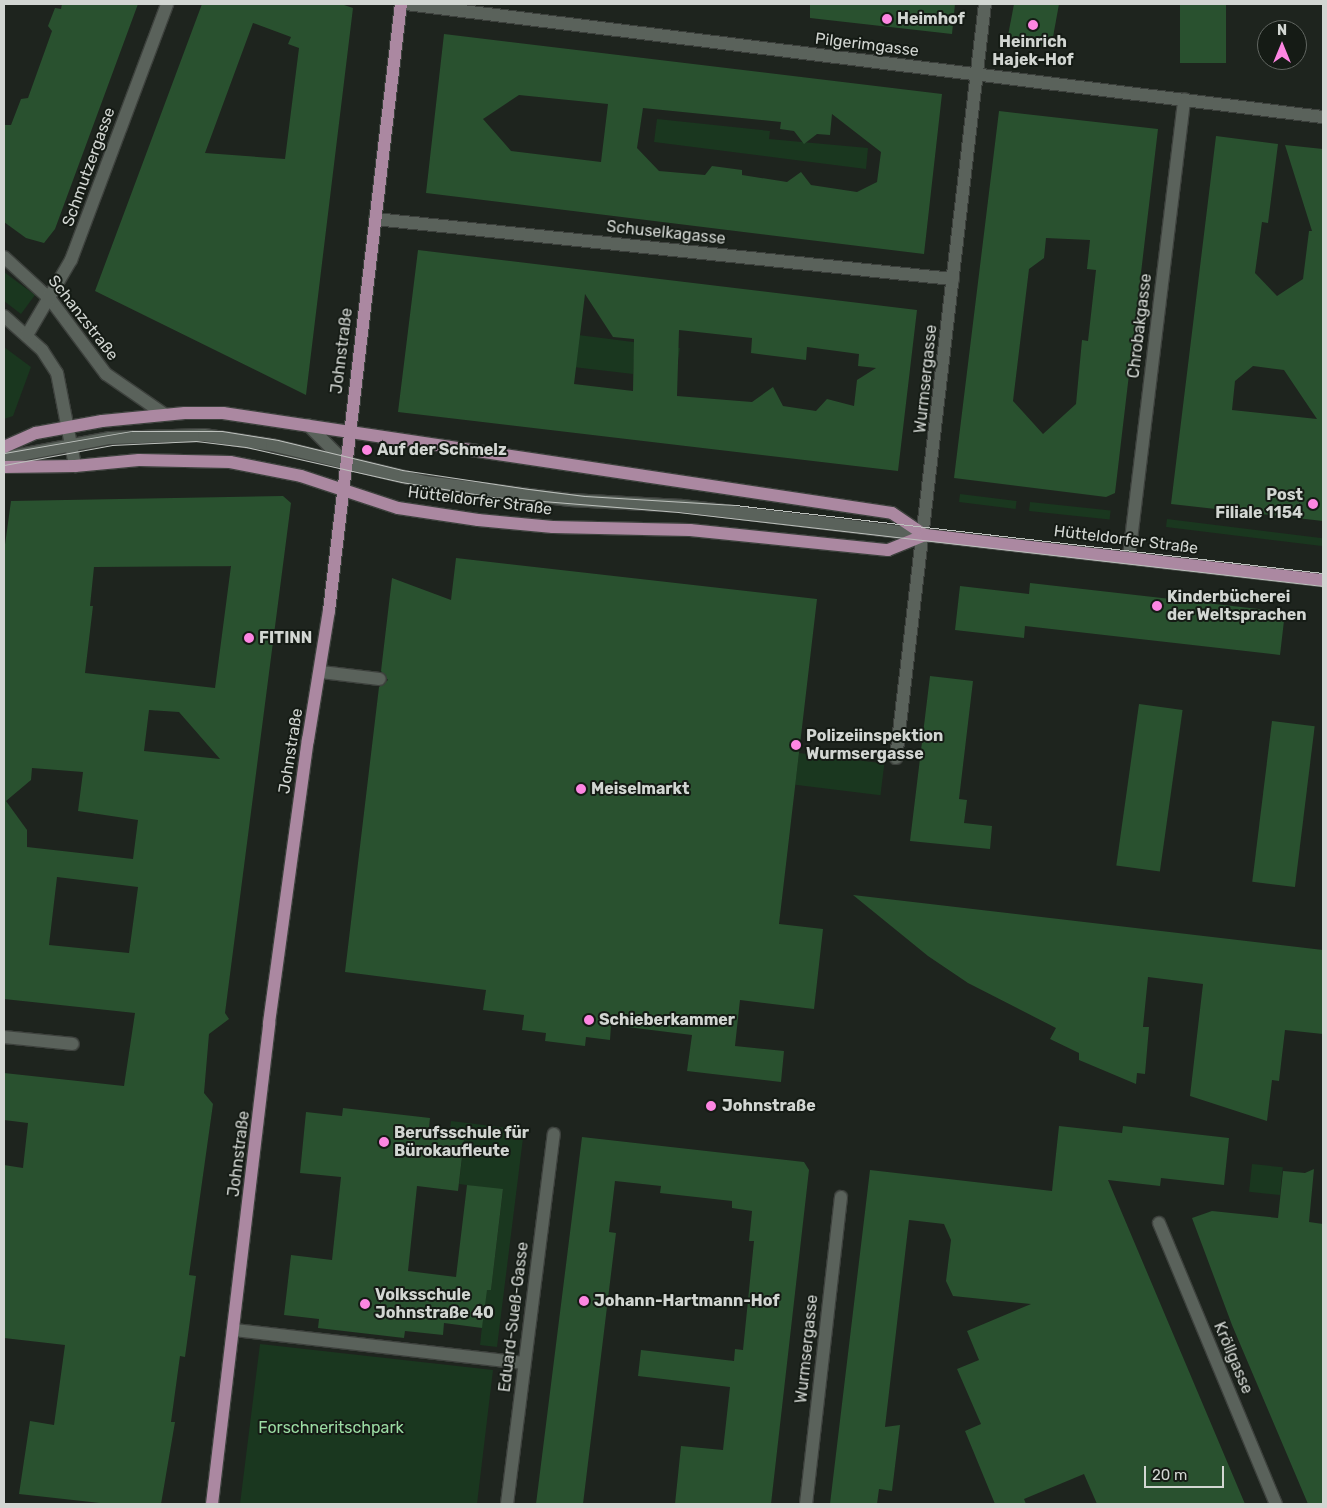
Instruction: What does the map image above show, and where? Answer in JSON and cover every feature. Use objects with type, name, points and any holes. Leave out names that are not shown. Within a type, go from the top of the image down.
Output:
[{"type":"main road","name":"Johnstraße","points":[[212,1504],[272,1004],[308,740],[321,672],[401,4]]},
{"type":"main road","name":"Hütteldorfer Straße","points":[[4,448],[36,433],[69,427],[164,414],[224,414],[892,513],[925,535],[1129,556],[1323,580]]},
{"type":"main road","name":"Hütteldorfer Straße","points":[[4,467],[76,466],[139,460],[230,462],[301,476],[398,508],[520,524],[690,530],[888,550],[925,535]]},
{"type":"street","name":"Schmutzergasse","points":[[27,335],[50,299],[71,260],[167,4]]},
{"type":"street","name":"Pilgerimgasse","points":[[406,4],[1323,117]]},
{"type":"street","name":"Wurmsergasse","points":[[896,758],[925,535],[975,75],[985,4]]},
{"type":"street","name":"Chrobakgasse","points":[[1129,556],[1184,99]]},
{"type":"street","name":"Schuselkagasse","points":[[375,219],[953,279]]},
{"type":"street","name":"Schanzstraße","points":[[4,257],[50,299],[106,374],[164,414]]},
{"type":"street","points":[[4,316],[42,350],[58,373],[76,466]]},
{"type":"street","points":[[308,425],[346,463]]},
{"type":"street","name":"Hütteldorfer Straße","points":[[4,458],[72,445],[136,436],[204,435],[263,443],[426,482],[552,498],[682,506],[925,535]]},
{"type":"street","points":[[321,672],[380,679]]},
{"type":"street","points":[[4,1037],[73,1044]]},
{"type":"street","name":"Eduard-Sueß-Gasse","points":[[507,1504],[554,1134]]},
{"type":"street","name":"Wurmsergasse","points":[[806,1504],[841,1197]]},
{"type":"street","name":"Kröllgasse","points":[[1159,1223],[1276,1504]]},
{"type":"street","points":[[234,1330],[524,1363]]},
{"type":"green space","points":[[657,119],[770,131],[769,139],[868,148],[866,169],[654,142]]},
{"type":"green space","points":[[4,272],[35,295],[21,314],[4,301]]},
{"type":"green space","points":[[500,325],[680,348],[678,360],[634,358],[633,374],[556,365]]},
{"type":"green space","points":[[4,347],[31,367],[13,416],[4,419]]},
{"type":"green space","points":[[960,494],[1017,501],[1016,509],[959,502]]},
{"type":"green space","points":[[1030,502],[1111,510],[1110,519],[1029,511]]},
{"type":"green space","points":[[1167,519],[1323,538],[1322,546],[1166,527]]},
{"type":"green space","points":[[799,753],[884,763],[880,795],[795,785]]},
{"type":"green space","points":[[451,1121],[524,1130],[497,1347],[480,1345],[485,1299],[457,1286],[491,1290],[503,1190],[459,1184],[465,1131],[450,1129]]},
{"type":"green space","points":[[1252,1164],[1283,1167],[1280,1195],[1249,1192]]},
{"type":"green space","name":"Forschneritschpark","points":[[260,1344],[493,1370],[477,1504],[240,1504]]},
{"type":"building","points":[[62,4],[138,4],[55,229],[44,243],[26,238],[4,222],[4,125],[11,125],[21,99],[28,98],[52,31],[48,26],[55,8],[61,9]]},
{"type":"building","points":[[202,4],[341,4],[353,8],[306,395],[95,291]],"holes":[[[253,23],[291,37],[288,44],[299,48],[285,159],[205,153]]]},
{"type":"building","name":"Heimhof","points":[[810,4],[955,4],[952,34],[810,18]]},
{"type":"building","name":"Heinrich Hajek-Hof","points":[[1014,4],[1059,4],[1051,48],[1007,41]]},
{"type":"building","points":[[1180,4],[1226,4],[1226,63],[1180,63]]},
{"type":"building","points":[[444,34],[942,94],[924,254],[426,193]],"holes":[[[519,95],[608,104],[601,162],[511,151],[483,119]],[[643,108],[781,122],[780,129],[794,131],[804,144],[817,134],[830,135],[832,114],[881,152],[877,182],[857,192],[811,185],[801,172],[787,182],[742,175],[742,170],[712,166],[705,175],[659,171],[637,148]]]},
{"type":"building","points":[[999,111],[1158,129],[1115,493],[1106,497],[954,478]],"holes":[[[1046,238],[1090,240],[1087,269],[1096,270],[1088,341],[1082,340],[1076,404],[1043,434],[1013,401],[1029,269],[1044,258]]]},
{"type":"building","points":[[1216,136],[1278,144],[1268,223],[1262,222],[1255,273],[1277,296],[1303,279],[1309,231],[1312,231],[1285,145],[1323,149],[1323,521],[1171,504]],"holes":[[[1253,366],[1284,370],[1317,419],[1232,410],[1235,381]]]},
{"type":"building","points":[[418,250],[917,310],[898,471],[398,412]],"holes":[[[585,294],[613,337],[634,339],[633,391],[574,384]],[[679,330],[752,338],[751,353],[806,360],[807,347],[859,354],[858,366],[876,368],[857,380],[854,406],[827,399],[816,411],[783,406],[773,387],[752,402],[677,396]]]},
{"type":"building","points":[[283,496],[291,503],[225,1013],[229,1019],[209,1034],[204,1093],[213,1104],[189,1275],[196,1276],[185,1357],[180,1356],[171,1422],[175,1422],[161,1504],[109,1504],[19,1494],[30,1421],[54,1425],[65,1345],[4,1338],[4,1165],[23,1168],[28,1123],[4,1120],[4,1073],[124,1086],[135,1013],[4,999],[4,552],[11,501]],"holes":[[[231,566],[215,688],[85,673],[93,606],[90,606],[94,567]],[[149,710],[179,712],[220,759],[144,751]],[[32,768],[83,772],[78,811],[138,820],[133,859],[27,847],[27,830],[6,801],[31,780]],[[57,877],[138,887],[129,953],[49,945]]]},
{"type":"building","name":"Meiselmarkt","points":[[456,558],[817,599],[779,924],[823,929],[814,1009],[740,1000],[735,1046],[784,1051],[781,1082],[687,1071],[692,1035],[611,1025],[610,1040],[586,1037],[585,1046],[545,1041],[546,1033],[522,1030],[524,1015],[483,1010],[486,990],[345,972],[379,687],[388,680],[381,671],[392,578],[451,600]]},
{"type":"building","points":[[1030,583],[1285,612],[1280,655],[1025,626],[1024,638],[955,630],[960,586],[1029,594]]},
{"type":"building","points":[[930,676],[973,681],[959,799],[967,800],[964,823],[992,826],[990,849],[910,841]]},
{"type":"building","points":[[1139,704],[1183,710],[1160,872],[1116,865]]},
{"type":"building","points":[[1272,721],[1315,726],[1295,887],[1252,882]]},
{"type":"building","points":[[853,895],[1323,950],[1323,1034],[1285,1030],[1279,1081],[1272,1080],[1267,1121],[1190,1096],[1203,984],[1148,977],[1143,1027],[1149,1027],[1145,1074],[1137,1073],[1136,1084],[1079,1060],[1079,1053],[1050,1039],[1056,1028],[968,983],[928,956]]},
{"type":"building","points":[[343,1108],[430,1118],[429,1127],[465,1131],[458,1191],[417,1186],[408,1271],[456,1277],[467,1185],[503,1189],[491,1290],[487,1290],[482,1328],[444,1323],[443,1335],[405,1331],[404,1338],[318,1328],[319,1319],[284,1315],[291,1255],[332,1260],[341,1177],[300,1173],[306,1112],[342,1116]]},
{"type":"building","points":[[1059,1126],[1122,1133],[1123,1126],[1229,1138],[1224,1185],[1161,1178],[1160,1186],[1108,1180],[1245,1504],[1097,1504],[1084,1474],[1024,1499],[1026,1504],[995,1504],[965,1431],[981,1424],[957,1369],[979,1360],[967,1331],[1031,1304],[953,1296],[946,1281],[951,1240],[944,1224],[909,1220],[885,1427],[900,1425],[892,1491],[879,1489],[877,1504],[830,1504],[870,1170],[1052,1191]]},
{"type":"building","points":[[582,1137],[804,1162],[809,1170],[771,1504],[675,1504],[681,1446],[723,1450],[730,1387],[638,1376],[641,1350],[734,1361],[735,1349],[743,1350],[754,1241],[749,1241],[752,1211],[732,1208],[732,1201],[660,1193],[661,1186],[615,1181],[609,1232],[616,1233],[583,1504],[536,1504]]},
{"type":"building","points":[[1314,1169],[1309,1222],[1323,1224],[1323,1504],[1308,1504],[1232,1325],[1192,1218],[1212,1211],[1278,1218],[1283,1171],[1305,1173]]},
{"type":"tram line","points":[[4,453],[132,431],[222,431],[278,440],[402,470],[529,489],[585,496],[735,505],[1323,573]]},
{"type":"tram line","points":[[4,465],[112,445],[196,441],[246,447],[401,482],[493,497],[678,512],[1323,586]]},
{"type":"place","name":"Heimhof","points":[[887,19]]},
{"type":"place","name":"Heinrich Hajek-Hof","points":[[1033,25]]},
{"type":"place","name":"Auf der Schmelz","points":[[367,450]]},
{"type":"place","name":"Post Filiale 1154","points":[[1313,504]]},
{"type":"place","name":"Kinderbücherei der Weltsprachen","points":[[1157,606]]},
{"type":"place","name":"FITINN","points":[[249,638]]},
{"type":"place","name":"Polizeiinspektion Wurmsergasse","points":[[796,745]]},
{"type":"place","name":"Meiselmarkt","points":[[581,789]]},
{"type":"place","name":"Schieberkammer","points":[[589,1020]]},
{"type":"place","name":"Johnstraße","points":[[711,1106]]},
{"type":"place","name":"Berufsschule für Bürokaufleute","points":[[384,1142]]},
{"type":"place","name":"Johann-Hartmann-Hof","points":[[584,1301]]},
{"type":"place","name":"Volksschule Johnstraße 40","points":[[365,1304]]}]
